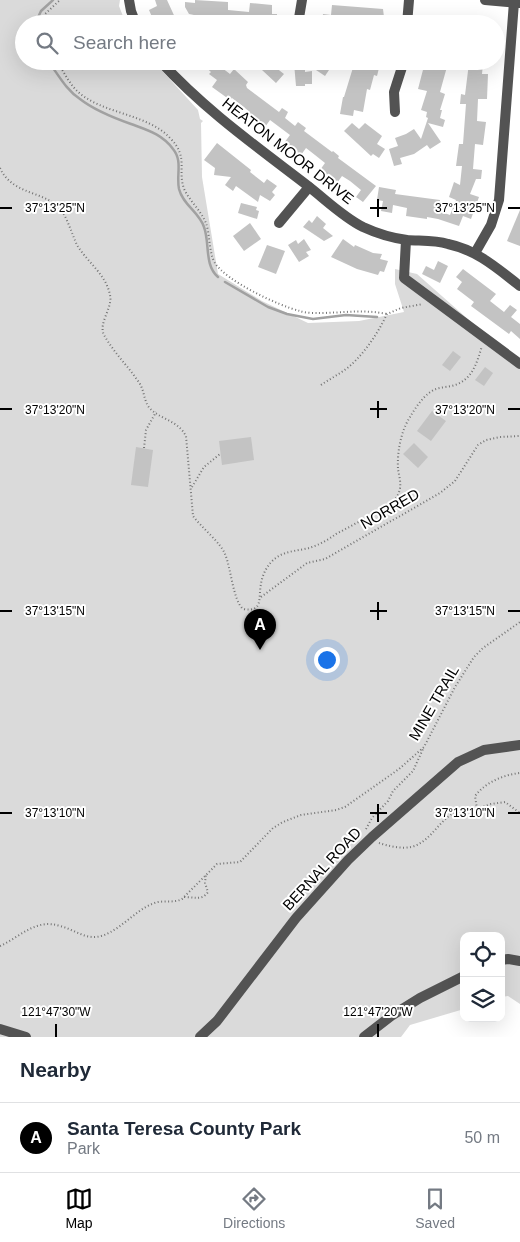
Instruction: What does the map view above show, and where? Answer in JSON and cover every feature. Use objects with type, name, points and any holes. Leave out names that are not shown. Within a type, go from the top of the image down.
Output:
[{"type":"street","points":[[129,0],[132,15]]},
{"type":"street","points":[[300,15],[302,0]]},
{"type":"street","points":[[408,15],[409,0]]},
{"type":"street","points":[[475,254],[491,225],[499,200],[517,2],[485,0]]},
{"type":"street","name":"HEATON MOOR DRIVE","points":[[168,70],[184,87],[245,139],[334,208],[362,226],[406,240],[448,244],[475,254],[520,286]]},
{"type":"street","points":[[395,112],[394,92],[401,70]]},
{"type":"street","points":[[279,223],[309,187]]},
{"type":"street","points":[[406,240],[404,278],[520,364]]},
{"type":"street","name":"BERNAL ROAD","points":[[200,1037],[217,1021],[296,918],[342,866],[372,837],[458,762],[484,750],[520,745]]},
{"type":"street","points":[[505,959],[520,961]]},
{"type":"street","points":[[364,1037],[391,1016],[420,998],[462,977]]},
{"type":"street","points":[[0,1028],[26,1037]]},
{"type":"path","points":[[45,15],[60,0]]},
{"type":"path","points":[[63,70],[77,91],[95,102],[155,126],[173,141],[180,150],[183,183],[186,191],[206,222],[213,261],[232,280],[300,312],[376,312],[387,314],[401,308],[431,303],[433,300]]},
{"type":"path","points":[[0,168],[3,175],[14,186],[49,201],[62,212],[78,246],[106,283],[111,301],[103,332],[114,351],[141,386],[148,406],[182,428],[186,436],[191,489]]},
{"type":"path","points":[[321,384],[350,366],[365,350],[379,330],[387,314]]},
{"type":"path","points":[[261,596],[261,583],[264,574],[268,565],[276,557],[313,547],[387,506],[396,498],[400,491],[398,456],[404,429],[410,417],[426,396],[436,389],[456,385],[470,375],[476,365],[485,337]]},
{"type":"path","points":[[144,448],[146,430],[156,412]]},
{"type":"path","name":"NORRED","points":[[191,489],[193,516],[224,552],[239,606],[243,609],[254,609],[258,606],[261,596],[307,563],[324,559],[377,531],[440,493],[455,481],[478,445],[486,440],[500,437],[520,436]]},
{"type":"path","points":[[191,489],[204,467],[220,454]]},
{"type":"path","name":"MINE TRAIL","points":[[184,897],[217,864],[240,862],[273,828],[283,822],[301,815],[344,807],[386,779],[424,747],[455,687],[474,657],[483,648],[520,622]]},
{"type":"path","points":[[367,831],[366,828],[388,801],[393,791],[412,771],[424,747]]},
{"type":"path","points":[[477,809],[475,796],[479,791],[498,778],[520,773]]},
{"type":"path","points":[[377,842],[387,846],[412,847],[427,837],[440,822],[460,810],[468,808],[477,809],[505,802],[520,813]]},
{"type":"path","points":[[0,946],[34,926],[42,924],[60,925],[87,936],[104,936],[153,903],[176,902],[184,897],[200,898],[206,895],[208,892],[205,882],[206,874]]},
{"type":"shaded area","points":[[0,0],[120,0],[119,6],[122,15],[15,15],[15,70],[161,70],[198,110],[200,119],[203,121],[201,123],[202,177],[218,274],[262,301],[308,323],[359,321],[404,312],[395,284],[395,269],[417,274],[520,365],[520,1004],[508,996],[505,996],[505,932],[460,932],[460,1010],[410,1025],[401,1037],[0,1037]]},
{"type":"building","points":[[155,0],[167,0],[174,15],[151,15],[149,10],[157,6]]},
{"type":"building","points":[[195,0],[228,2],[228,10],[249,12],[250,3],[272,5],[272,14],[277,15],[189,14],[185,7],[185,2],[195,3]]},
{"type":"building","points":[[332,5],[383,9],[384,15],[331,15]]},
{"type":"building","points":[[209,70],[225,70],[230,74],[235,70],[248,82],[247,88],[279,112],[282,108],[288,112],[285,118],[295,126],[298,122],[306,128],[304,131],[333,151],[339,156],[338,158],[376,186],[363,202],[356,197],[361,190],[342,176],[337,183],[320,170],[325,163],[306,148],[301,155],[284,143],[290,135],[270,120],[265,127],[248,115],[250,112],[232,98],[230,100],[212,87],[217,80],[209,74],[211,72]]},
{"type":"building","points":[[262,70],[279,70],[284,74],[276,83]]},
{"type":"building","points":[[295,70],[312,71],[312,84],[296,86]]},
{"type":"building","points":[[316,70],[329,70],[325,76]]},
{"type":"building","points":[[352,70],[378,70],[377,76],[374,75],[370,90],[367,89],[363,112],[354,110],[353,116],[340,114]]},
{"type":"building","points":[[423,70],[446,70],[440,92],[445,94],[440,110],[442,110],[440,118],[445,120],[443,127],[428,123],[441,142],[430,149],[427,145],[414,154],[400,158],[402,164],[394,166],[389,149],[398,146],[395,138],[414,129],[421,139],[428,118],[426,117],[427,112],[421,110],[427,91],[418,89]]},
{"type":"building","points":[[468,70],[482,70],[482,74],[488,74],[487,99],[478,99],[477,121],[486,122],[483,145],[475,144],[473,169],[482,170],[481,179],[476,179],[470,194],[479,197],[471,219],[463,216],[459,226],[438,219],[406,216],[407,208],[393,205],[392,213],[381,211],[383,201],[377,200],[379,187],[396,190],[395,194],[440,200],[439,211],[450,215],[456,200],[449,197],[454,182],[460,185],[462,166],[456,166],[459,144],[463,144],[466,104],[460,104],[461,94],[465,95]]},
{"type":"building","points":[[352,123],[359,129],[365,123],[382,136],[377,144],[385,149],[379,158],[373,154],[371,156],[344,131]]},
{"type":"building","points":[[217,143],[264,183],[267,179],[277,186],[272,192],[275,195],[270,201],[260,195],[258,202],[236,186],[233,191],[225,185],[231,177],[214,175],[215,168],[204,160]]},
{"type":"building","points":[[241,203],[257,207],[256,210],[259,211],[257,219],[238,213]]},
{"type":"building","points":[[520,210],[520,246],[507,241]]},
{"type":"building","points":[[317,216],[326,224],[323,228],[333,236],[324,241],[303,227],[309,220],[312,223]]},
{"type":"building","points":[[250,223],[261,239],[244,251],[233,236]]},
{"type":"building","points":[[304,239],[311,250],[306,252],[309,256],[299,262],[288,245],[296,240],[298,244]]},
{"type":"building","points":[[343,239],[354,247],[355,245],[373,253],[382,254],[380,259],[388,261],[384,272],[380,271],[378,275],[357,269],[331,257]]},
{"type":"building","points":[[267,245],[285,251],[276,274],[258,267]]},
{"type":"building","points":[[438,261],[448,266],[440,283],[422,274],[426,266],[434,270]]},
{"type":"building","points":[[463,269],[496,294],[490,301],[504,312],[510,305],[517,310],[511,317],[520,324],[520,339],[511,331],[509,334],[471,306],[474,302],[457,289],[462,282],[456,277]]},
{"type":"building","points":[[453,351],[461,357],[450,371],[442,365]]},
{"type":"building","points":[[485,367],[493,373],[484,386],[475,380]]},
{"type":"building","points":[[432,411],[446,421],[431,441],[417,431]]},
{"type":"building","points":[[251,437],[254,460],[222,465],[219,441]]},
{"type":"building","points":[[414,443],[428,457],[418,468],[403,454]]},
{"type":"building","points":[[136,447],[153,450],[148,487],[131,485]]},
{"type":"waterway","points":[[39,15],[53,0]]},
{"type":"waterway","points":[[54,70],[70,91],[86,103],[111,116],[154,133],[173,149],[179,163],[178,184],[181,195],[202,222],[206,233],[209,260],[218,277]]},
{"type":"waterway","points":[[225,282],[268,307],[287,314],[313,319],[346,315],[377,317]]},
{"type":"place","name":"Santa Teresa County Park","points":[[260,650]]}]
